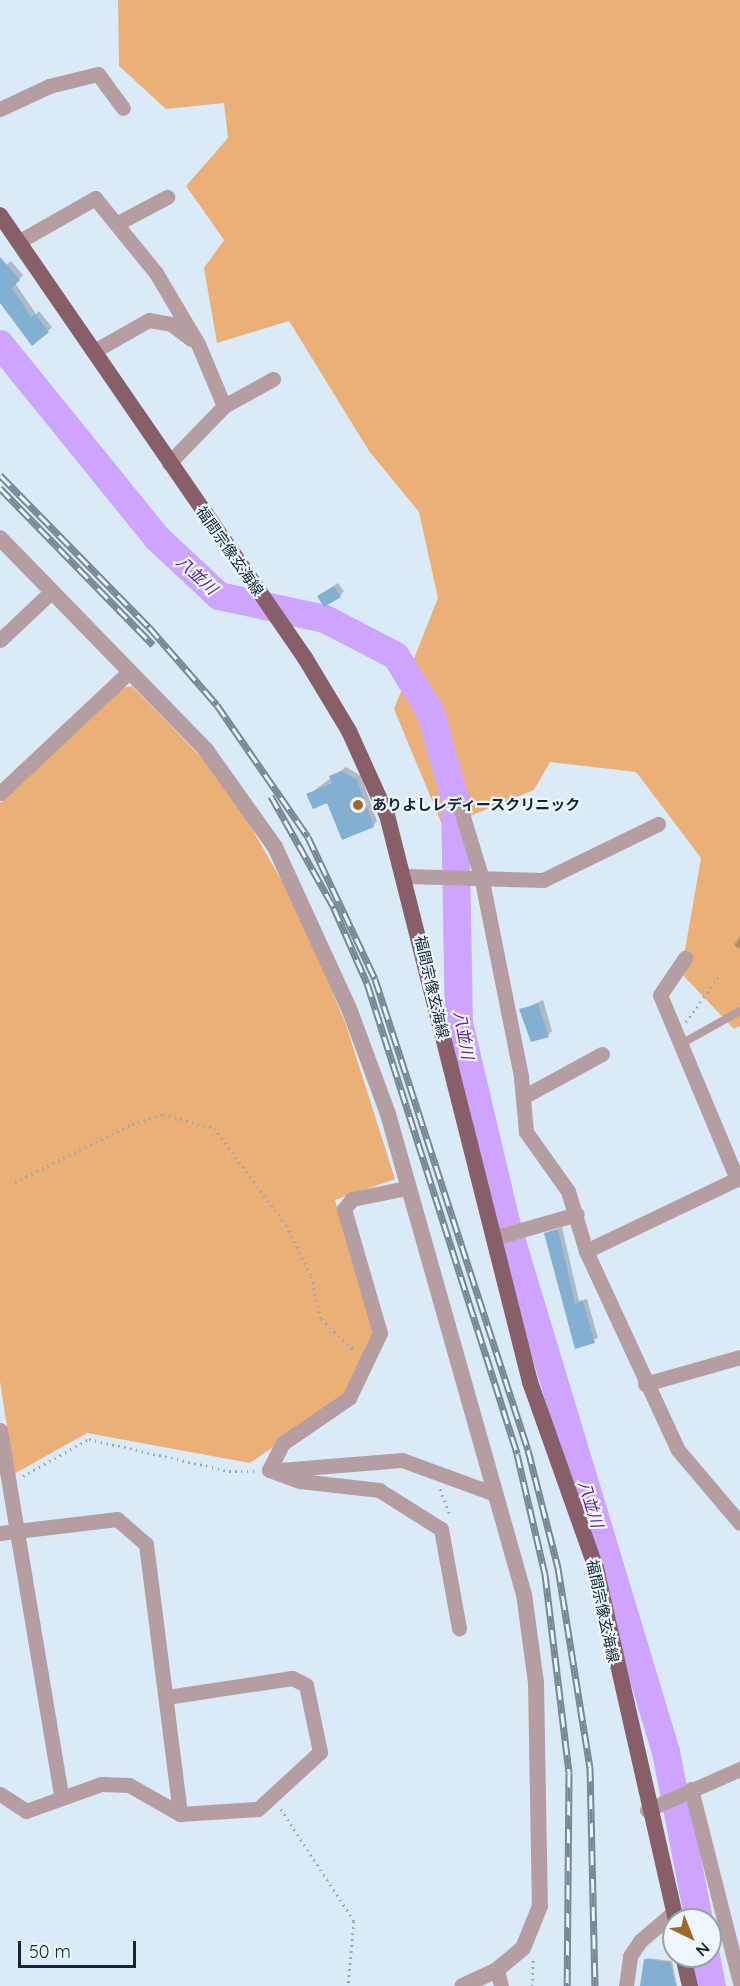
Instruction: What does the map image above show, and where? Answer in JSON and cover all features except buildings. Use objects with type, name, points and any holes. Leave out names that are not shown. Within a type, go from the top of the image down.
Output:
[{"type":"main road","name":"福間宗像玄海線","points":[[0,215],[170,463],[349,731],[387,815],[499,1236],[530,1382],[596,1568],[654,1806],[673,1908]]},
{"type":"main road","points":[[686,1968],[690,1986]]},
{"type":"street","points":[[0,109],[49,86],[98,74],[123,108]]},
{"type":"street","points":[[116,224],[167,197]]},
{"type":"street","points":[[18,242],[95,198],[156,273],[198,344],[224,406]]},
{"type":"street","points":[[94,351],[149,320],[171,324],[198,344]]},
{"type":"street","points":[[170,463],[224,406],[273,379]]},
{"type":"street","points":[[0,538],[128,673],[207,750],[275,847],[350,1011],[388,1114],[406,1188],[524,1594],[536,1683],[542,1872],[534,1925],[523,1948],[499,1978],[463,1986]]},
{"type":"street","points":[[0,640],[51,592]]},
{"type":"street","points":[[0,793],[128,673]]},
{"type":"street","points":[[461,810],[481,876],[523,1098],[526,1132],[578,1214],[586,1251],[645,1384],[678,1450],[740,1523]]},
{"type":"street","points":[[405,876],[481,876],[543,880],[658,824]]},
{"type":"street","points":[[586,1251],[736,1179],[660,995],[685,958]]},
{"type":"street","points":[[523,1098],[602,1054]]},
{"type":"street","points":[[269,1470],[283,1443],[349,1398],[380,1333],[344,1209],[352,1199],[406,1188]]},
{"type":"street","points":[[499,1236],[578,1214]]},
{"type":"street","points":[[645,1384],[740,1357]]},
{"type":"street","points":[[0,1430],[61,1796]]},
{"type":"street","points":[[269,1470],[402,1460],[495,1494]]},
{"type":"street","points":[[269,1470],[300,1481],[379,1490],[441,1529],[459,1628]]},
{"type":"street","points":[[0,1533],[117,1519],[146,1544],[180,1814]]},
{"type":"street","points":[[0,1794],[26,1811],[61,1796],[101,1784],[129,1785],[180,1814],[258,1809],[320,1752],[306,1685],[292,1678],[167,1697]]},
{"type":"street","points":[[654,1806],[740,1769]]},
{"type":"street","points":[[689,1790],[740,1983]]},
{"type":"street","points":[[626,1986],[630,1956],[640,1941],[662,1925]]},
{"type":"lane","points":[[678,1040],[740,1011]]},
{"type":"path","points":[[678,1040],[718,977]]},
{"type":"path","points":[[15,1182],[163,1114],[214,1128],[286,1225],[311,1276],[321,1319],[367,1360]]},
{"type":"path","points":[[9,1485],[89,1439],[229,1471],[269,1470]]},
{"type":"path","points":[[441,1476],[439,1487],[454,1525]]},
{"type":"path","points":[[273,1796],[354,1921],[348,1986]]},
{"type":"path","points":[[532,1986],[535,1961]]},
{"type":"shaded area","points":[[118,0],[740,0],[740,1026],[734,1029],[681,973],[701,858],[636,772],[550,762],[534,790],[443,827],[394,709],[438,598],[419,512],[369,451],[289,321],[217,343],[204,268],[224,240],[186,186],[228,138],[224,103],[166,109],[119,66]]},
{"type":"shaded area","points":[[132,686],[209,765],[237,803],[296,905],[345,1022],[395,1179],[335,1200],[374,1333],[344,1398],[250,1463],[87,1433],[14,1474],[0,1381],[0,803],[122,688]]},
{"type":"waterway","name":"八並川","points":[[0,344],[157,538],[219,596],[325,619],[396,656],[430,711],[455,799],[459,1023],[506,1222],[666,1752],[697,1908]]},
{"type":"waterway","name":"八並川","points":[[708,1968],[712,1986]]},
{"type":"railway","points":[[0,475],[149,627],[217,705],[308,837],[375,979],[528,1450],[558,1568],[590,1767],[595,1986]]},
{"type":"railway","points":[[0,488],[153,645]]},
{"type":"railway","points":[[271,796],[334,908],[367,983],[517,1454],[545,1574],[569,1773],[567,1986]]},
{"type":"place","name":"ありよしレディースクリニック","points":[[358,805]]}]
